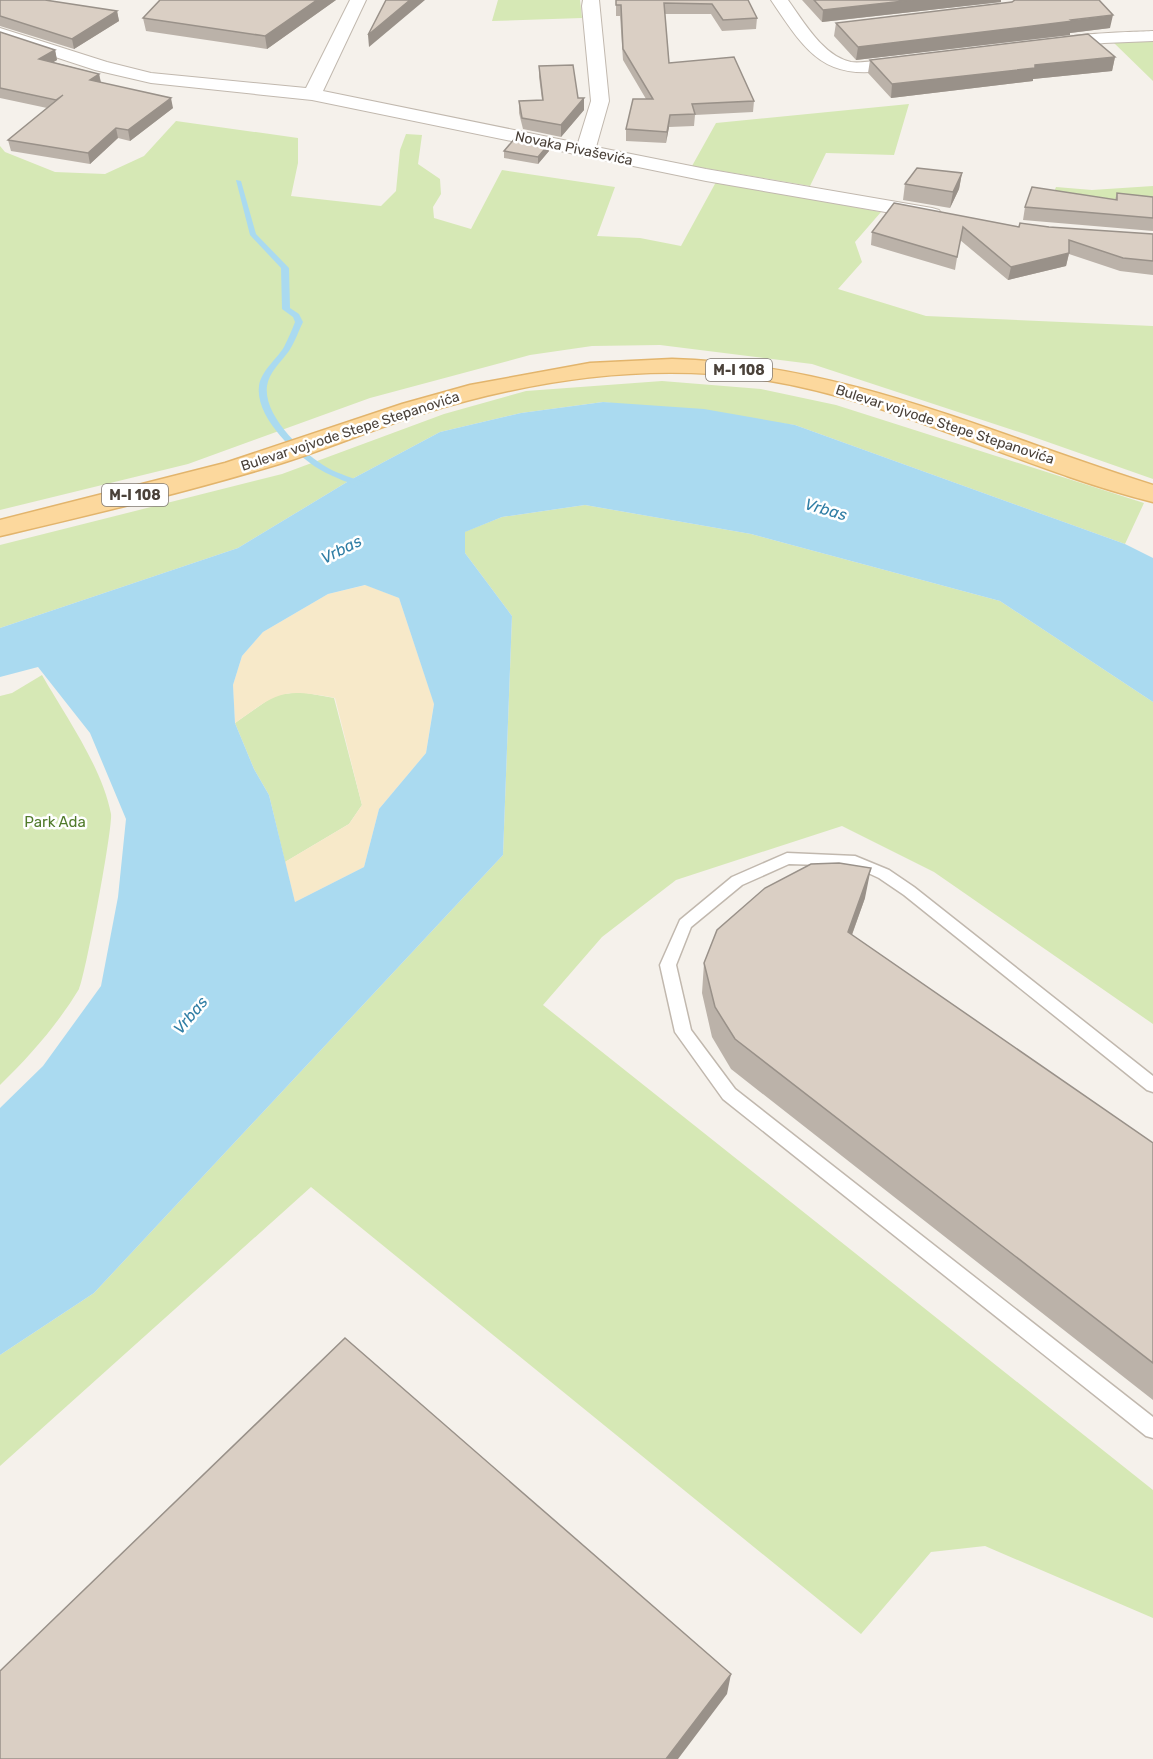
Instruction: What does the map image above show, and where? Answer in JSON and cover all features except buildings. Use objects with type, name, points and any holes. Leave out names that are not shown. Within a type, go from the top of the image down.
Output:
[{"type":"main road","name":"Bulevar vojvode Stepe Stepanovića","points":[[0,528],[170,486],[270,458],[434,402],[520,382],[638,367],[725,368],[805,380],[870,397],[1153,494]]},
{"type":"street","points":[[312,94],[358,0]]},
{"type":"street","points":[[585,151],[600,101],[591,0]]},
{"type":"street","points":[[779,0],[816,48],[843,66],[859,68],[928,60]]},
{"type":"street","points":[[804,32],[827,29]]},
{"type":"street","name":"Novaka Pivaševića","points":[[0,33],[101,66],[140,75],[312,94],[706,175],[948,216]]},
{"type":"street","points":[[1031,47],[1104,38],[1153,36]]},
{"type":"lane","points":[[1153,1085],[909,891],[884,874],[855,861],[787,858],[737,881],[685,924],[668,965],[683,1032],[729,1094],[1153,1429]]},
{"type":"green space","points":[[498,0],[580,0],[582,18],[492,21]]},
{"type":"green space","points":[[1153,40],[1153,81],[1113,42]]},
{"type":"green space","points":[[909,104],[894,155],[826,153],[810,186],[692,166],[716,123]]},
{"type":"green space","points":[[176,121],[298,138],[298,163],[291,196],[381,206],[396,191],[400,150],[406,134],[422,135],[418,164],[440,179],[441,194],[433,207],[434,218],[471,229],[502,170],[615,187],[597,236],[640,238],[681,246],[716,182],[881,212],[855,242],[862,262],[838,289],[926,316],[1153,326],[1153,479],[812,364],[660,345],[592,346],[530,355],[370,398],[188,464],[0,510],[0,146],[5,152],[55,172],[105,174],[144,156]]},
{"type":"green space","points":[[1153,186],[1153,199],[1128,201],[1054,192],[1056,187],[1092,190]]},
{"type":"green space","points":[[662,381],[761,389],[836,405],[1144,503],[1125,544],[795,425],[603,402],[521,413],[440,432],[352,479],[238,548],[0,628],[0,545],[282,474],[444,414],[526,391]]},
{"type":"green space","points":[[585,505],[751,534],[1000,601],[1153,702],[1153,1024],[934,872],[842,826],[676,880],[602,937],[543,1005],[1153,1490],[1153,1618],[985,1546],[931,1552],[861,1634],[311,1187],[0,1466],[0,1355],[94,1293],[503,855],[512,616],[465,553],[464,532],[502,517]]},
{"type":"green space","name":"Park Ada","points":[[42,675],[92,760],[111,814],[110,825],[92,932],[79,989],[42,1040],[0,1085],[0,696],[12,693]]},
{"type":"green space","points":[[301,692],[334,698],[362,805],[349,824],[285,862],[269,795],[254,769],[235,723],[275,695]]},
{"type":"sand","points":[[366,585],[399,598],[434,703],[426,753],[379,809],[364,867],[295,902],[285,862],[349,824],[362,805],[335,698],[302,693],[281,695],[261,705],[235,723],[233,685],[242,656],[263,632],[328,594]]},
{"type":"water","name":"Vrbas","points":[[603,402],[704,409],[795,425],[1125,544],[1153,558],[1153,702],[1000,601],[751,534],[585,505],[502,517],[465,532],[465,553],[512,616],[503,855],[94,1293],[0,1355],[0,1108],[43,1066],[101,986],[118,897],[126,819],[90,733],[38,667],[0,677],[0,628],[238,548],[352,479],[440,432],[521,413]],"holes":[[[365,585],[399,598],[434,704],[426,753],[379,809],[364,867],[295,902],[269,795],[254,769],[235,723],[233,685],[242,656],[263,632],[328,594]]]},
{"type":"waterway","points":[[238,181],[253,235],[285,268],[286,309],[296,316],[299,322],[287,348],[264,381],[263,397],[267,409],[283,433],[315,463],[363,485]]}]
